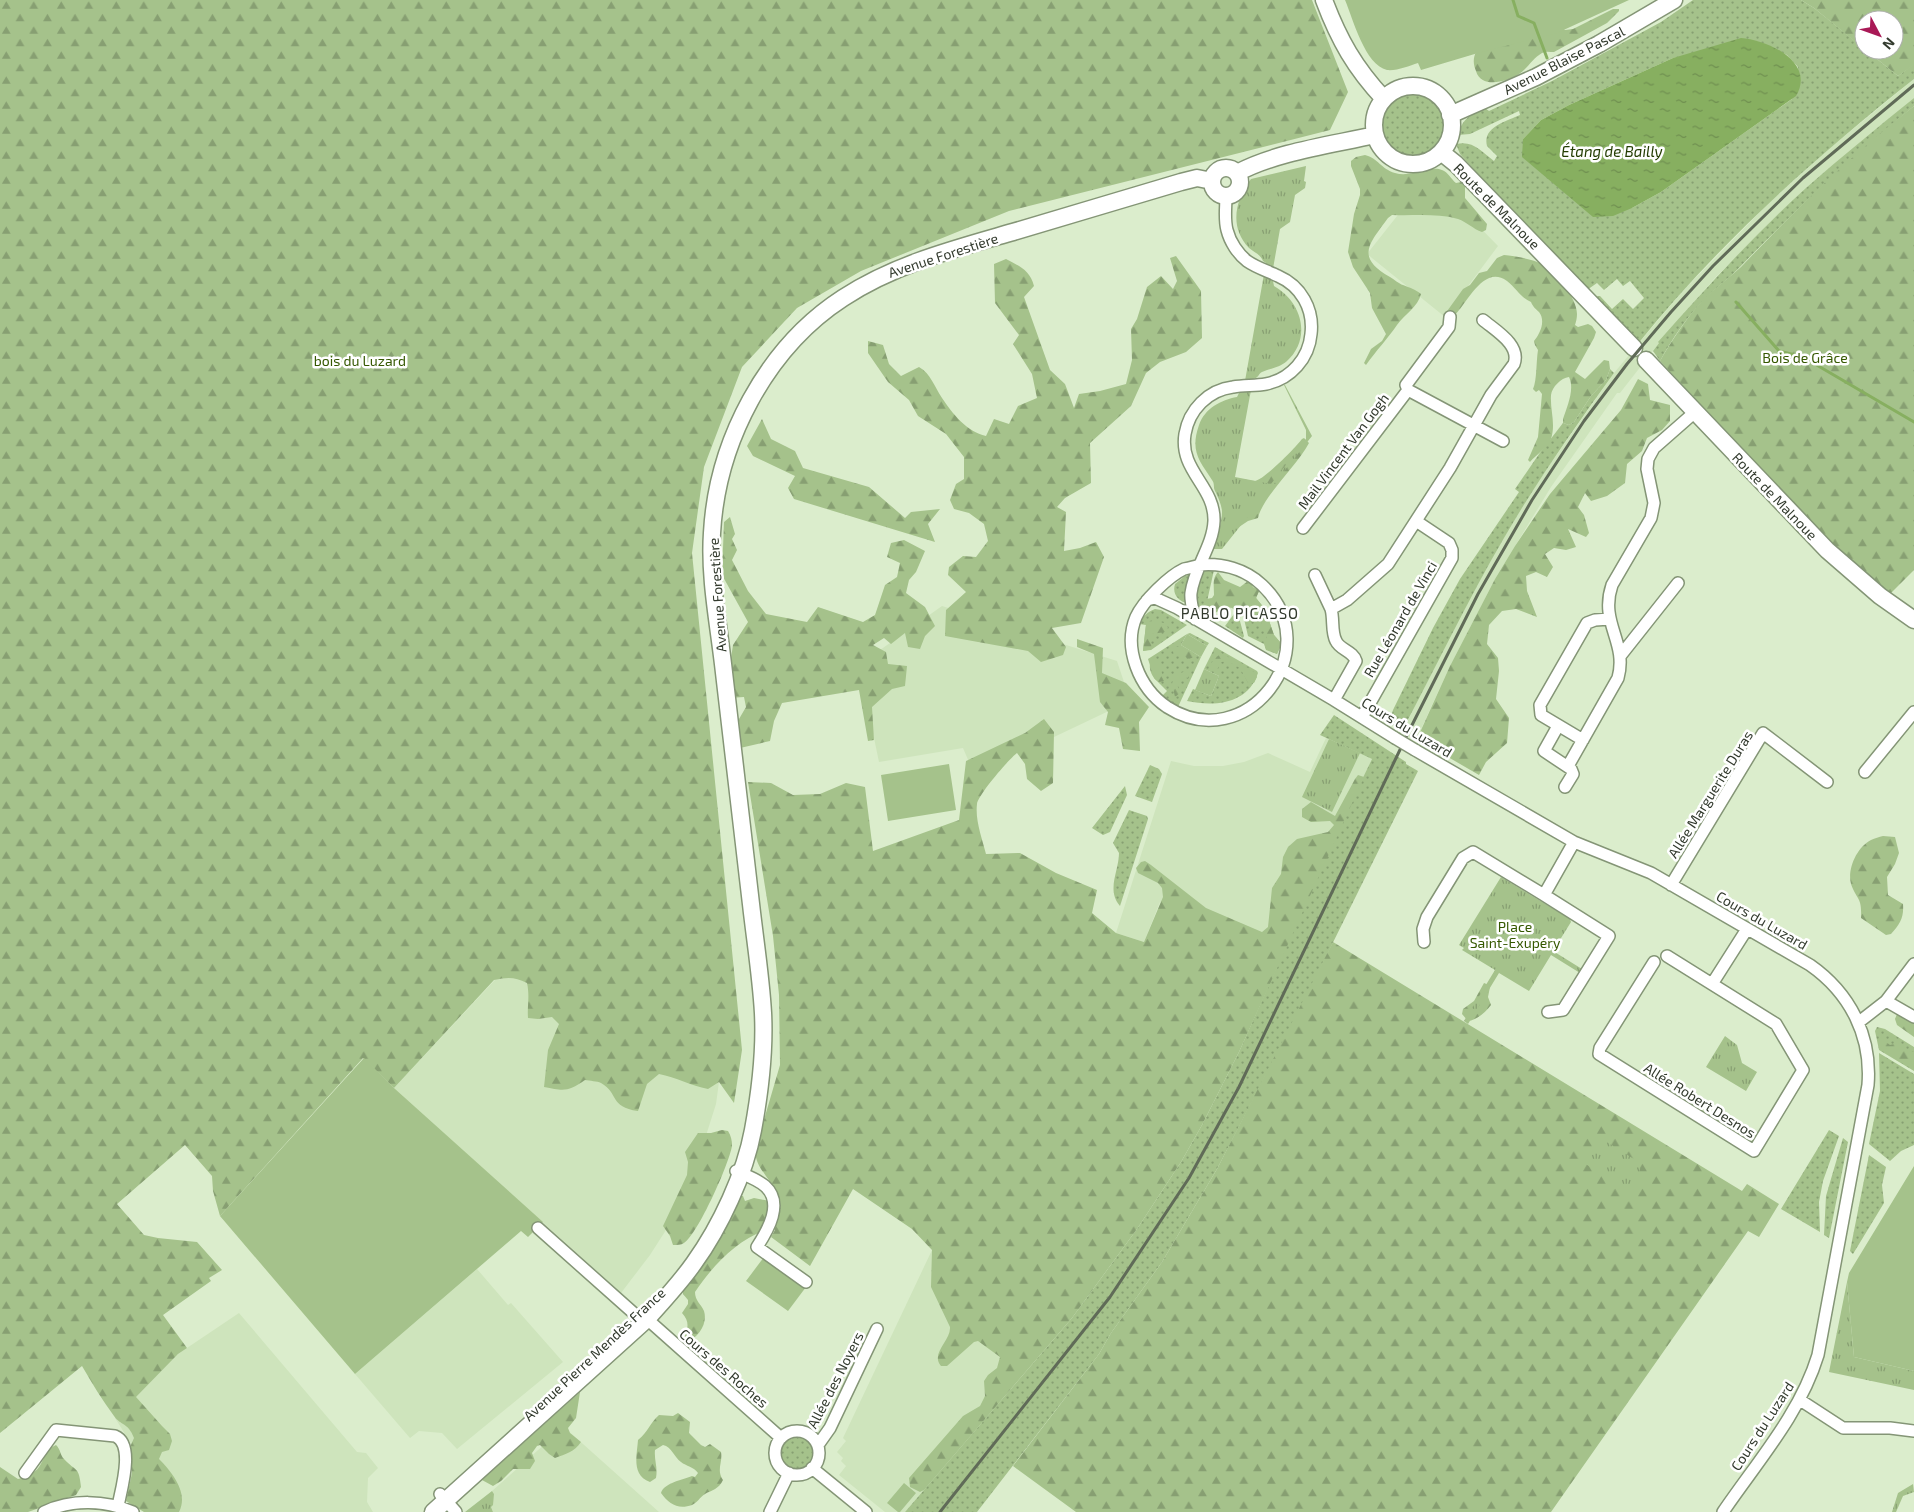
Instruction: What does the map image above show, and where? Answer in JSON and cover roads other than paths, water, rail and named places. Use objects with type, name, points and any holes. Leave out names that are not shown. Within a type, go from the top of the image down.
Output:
[{"type":"street","points":[[1324,0],[1334,28],[1348,54],[1362,75],[1384,98]]},
{"type":"street","name":"Avenue Blaise Pascal","points":[[1450,115],[1536,77],[1600,44],[1674,0]]},
{"type":"street","points":[[1405,87],[1422,88],[1438,95],[1446,104],[1450,115],[1452,127],[1449,139],[1441,152],[1432,159],[1421,163],[1409,164],[1398,161],[1388,155],[1380,146],[1375,135],[1375,115],[1384,98],[1394,91],[1405,87]]},
{"type":"street","points":[[1237,173],[1254,164],[1286,155],[1375,135]]},
{"type":"street","name":"Route de Malnoue","points":[[1441,152],[1469,177],[1827,550],[1880,596],[1914,620]]},
{"type":"street","points":[[1228,168],[1237,173],[1240,181],[1238,190],[1226,196],[1218,194],[1214,190],[1212,182],[1219,170],[1228,168]]},
{"type":"street","name":"Avenue Forestière","points":[[760,1083],[763,1015],[712,566],[712,533],[718,486],[724,462],[738,424],[766,376],[798,336],[840,300],[883,274],[946,251],[1182,182],[1197,178],[1212,182]]},
{"type":"street","points":[[1195,618],[1191,593],[1199,565],[1211,537],[1214,524],[1214,509],[1210,498],[1190,468],[1186,457],[1185,436],[1191,416],[1201,402],[1217,391],[1232,387],[1269,383],[1289,374],[1304,356],[1312,331],[1311,316],[1297,290],[1283,278],[1248,262],[1236,248],[1227,230],[1225,221],[1226,196]]},
{"type":"street","name":"Mail Vincent Van Gogh","points":[[1303,528],[1408,390],[1406,384],[1449,327],[1450,317]]},
{"type":"street","points":[[1331,609],[1347,600],[1382,570],[1450,468],[1491,396],[1514,364],[1516,359],[1513,347],[1484,320]]},
{"type":"street","points":[[1408,390],[1503,441]]},
{"type":"street","points":[[1568,766],[1618,678],[1622,666],[1621,655],[1607,606],[1612,585],[1651,518],[1654,504],[1647,469],[1648,459],[1654,448],[1695,412]]},
{"type":"street","name":"Rue Léonard de Vinci","points":[[1362,717],[1452,558],[1452,550],[1449,543],[1416,521]]},
{"type":"street","points":[[1199,565],[1231,567],[1245,573],[1268,590],[1276,601],[1286,626],[1286,653],[1281,669],[1265,696],[1251,708],[1240,714],[1215,720],[1190,717],[1178,713],[1161,703],[1152,694],[1138,672],[1134,659],[1132,640],[1136,616],[1147,600],[1173,576],[1199,565]]},
{"type":"street","name":"Rue Léonard de Vinci","points":[[1314,575],[1331,609],[1334,638],[1337,645],[1353,655],[1356,661],[1334,700]]},
{"type":"street","points":[[1173,576],[1167,592],[1167,598],[1177,608]]},
{"type":"street","points":[[1621,655],[1678,583]]},
{"type":"street","name":"Cours du Luzard","points":[[1147,600],[1155,598],[1195,618],[1415,750],[1574,842],[1635,866],[1671,885],[1810,965],[1825,977],[1846,999],[1859,1022],[1868,1057],[1869,1075],[1820,1345],[1811,1376],[1800,1400],[1725,1509]]},
{"type":"street","points":[[1583,740],[1541,715],[1540,705],[1587,623],[1595,620],[1610,619]]},
{"type":"street","points":[[1864,772],[1914,712]]},
{"type":"street","points":[[1558,726],[1544,751],[1572,769],[1573,774],[1565,787]]},
{"type":"street","name":"Allée Marguerite Duras","points":[[1671,885],[1763,733],[1827,782]]},
{"type":"street","points":[[1544,895],[1574,842]]},
{"type":"street","points":[[1424,942],[1423,929],[1427,916],[1463,858],[1473,852],[1609,936],[1563,1010],[1548,1012]]},
{"type":"street","points":[[1712,984],[1747,929]]},
{"type":"street","name":"Allée Robert Desnos","points":[[1654,962],[1600,1048],[1599,1054],[1754,1151],[1803,1070],[1776,1024],[1667,956]]},
{"type":"street","points":[[1859,1022],[1886,1001],[1914,964]]},
{"type":"street","points":[[1886,1001],[1914,1017]]},
{"type":"street","name":"Avenue Pierre Mendès France","points":[[426,1511],[447,1502],[643,1318],[699,1243],[738,1172],[745,1133],[756,1103],[760,1083]]},
{"type":"street","points":[[738,1172],[765,1186],[774,1204],[769,1227],[757,1247],[806,1282]]},
{"type":"street","name":"Cours des Roches","points":[[538,1228],[781,1438]]},
{"type":"street","name":"Allée des Noyers","points":[[818,1445],[830,1428],[877,1328]]},
{"type":"street","points":[[1800,1400],[1843,1428],[1890,1428],[1914,1431]]},
{"type":"street","points":[[25,1473],[56,1430],[115,1436],[122,1442],[126,1457],[118,1506]]},
{"type":"street","points":[[802,1431],[809,1434],[818,1445],[818,1459],[812,1468],[803,1474],[789,1473],[783,1469],[776,1457],[776,1450],[781,1438],[787,1433],[802,1431]]},
{"type":"street","points":[[812,1468],[866,1512]]},
{"type":"street","points":[[770,1512],[789,1473]]},
{"type":"street","points":[[44,1512],[62,1505],[90,1503],[118,1506],[133,1512]]},
{"type":"street","points":[[1725,1509],[1738,1512]]},
{"type":"water","name":"Étang de Bailly","points":[[1741,38],[1764,43],[1776,48],[1795,63],[1800,73],[1800,84],[1796,96],[1661,192],[1632,208],[1613,216],[1593,217],[1522,157],[1523,139],[1541,120],[1569,105],[1673,58]]},
{"type":"waterway","points":[[1513,0],[1518,16],[1534,23],[1547,58]]},
{"type":"waterway","points":[[1736,302],[1779,351],[1803,357],[1914,422]]},
{"type":"railway","points":[[940,1512],[1110,1297],[1189,1178],[1239,1087],[1407,735],[1478,594],[1532,500],[1584,421],[1627,364],[1713,266],[1803,178],[1914,85]]},
{"type":"district","name":"PABLO PICASSO","points":[[1240,613]]},
{"type":"park label","name":"Bois de Grâce","points":[[1805,357]]},
{"type":"park label","name":"bois du Luzard","points":[[360,360]]},
{"type":"park label","name":"Place Saint-Exupéry","points":[[1515,934]]}]
